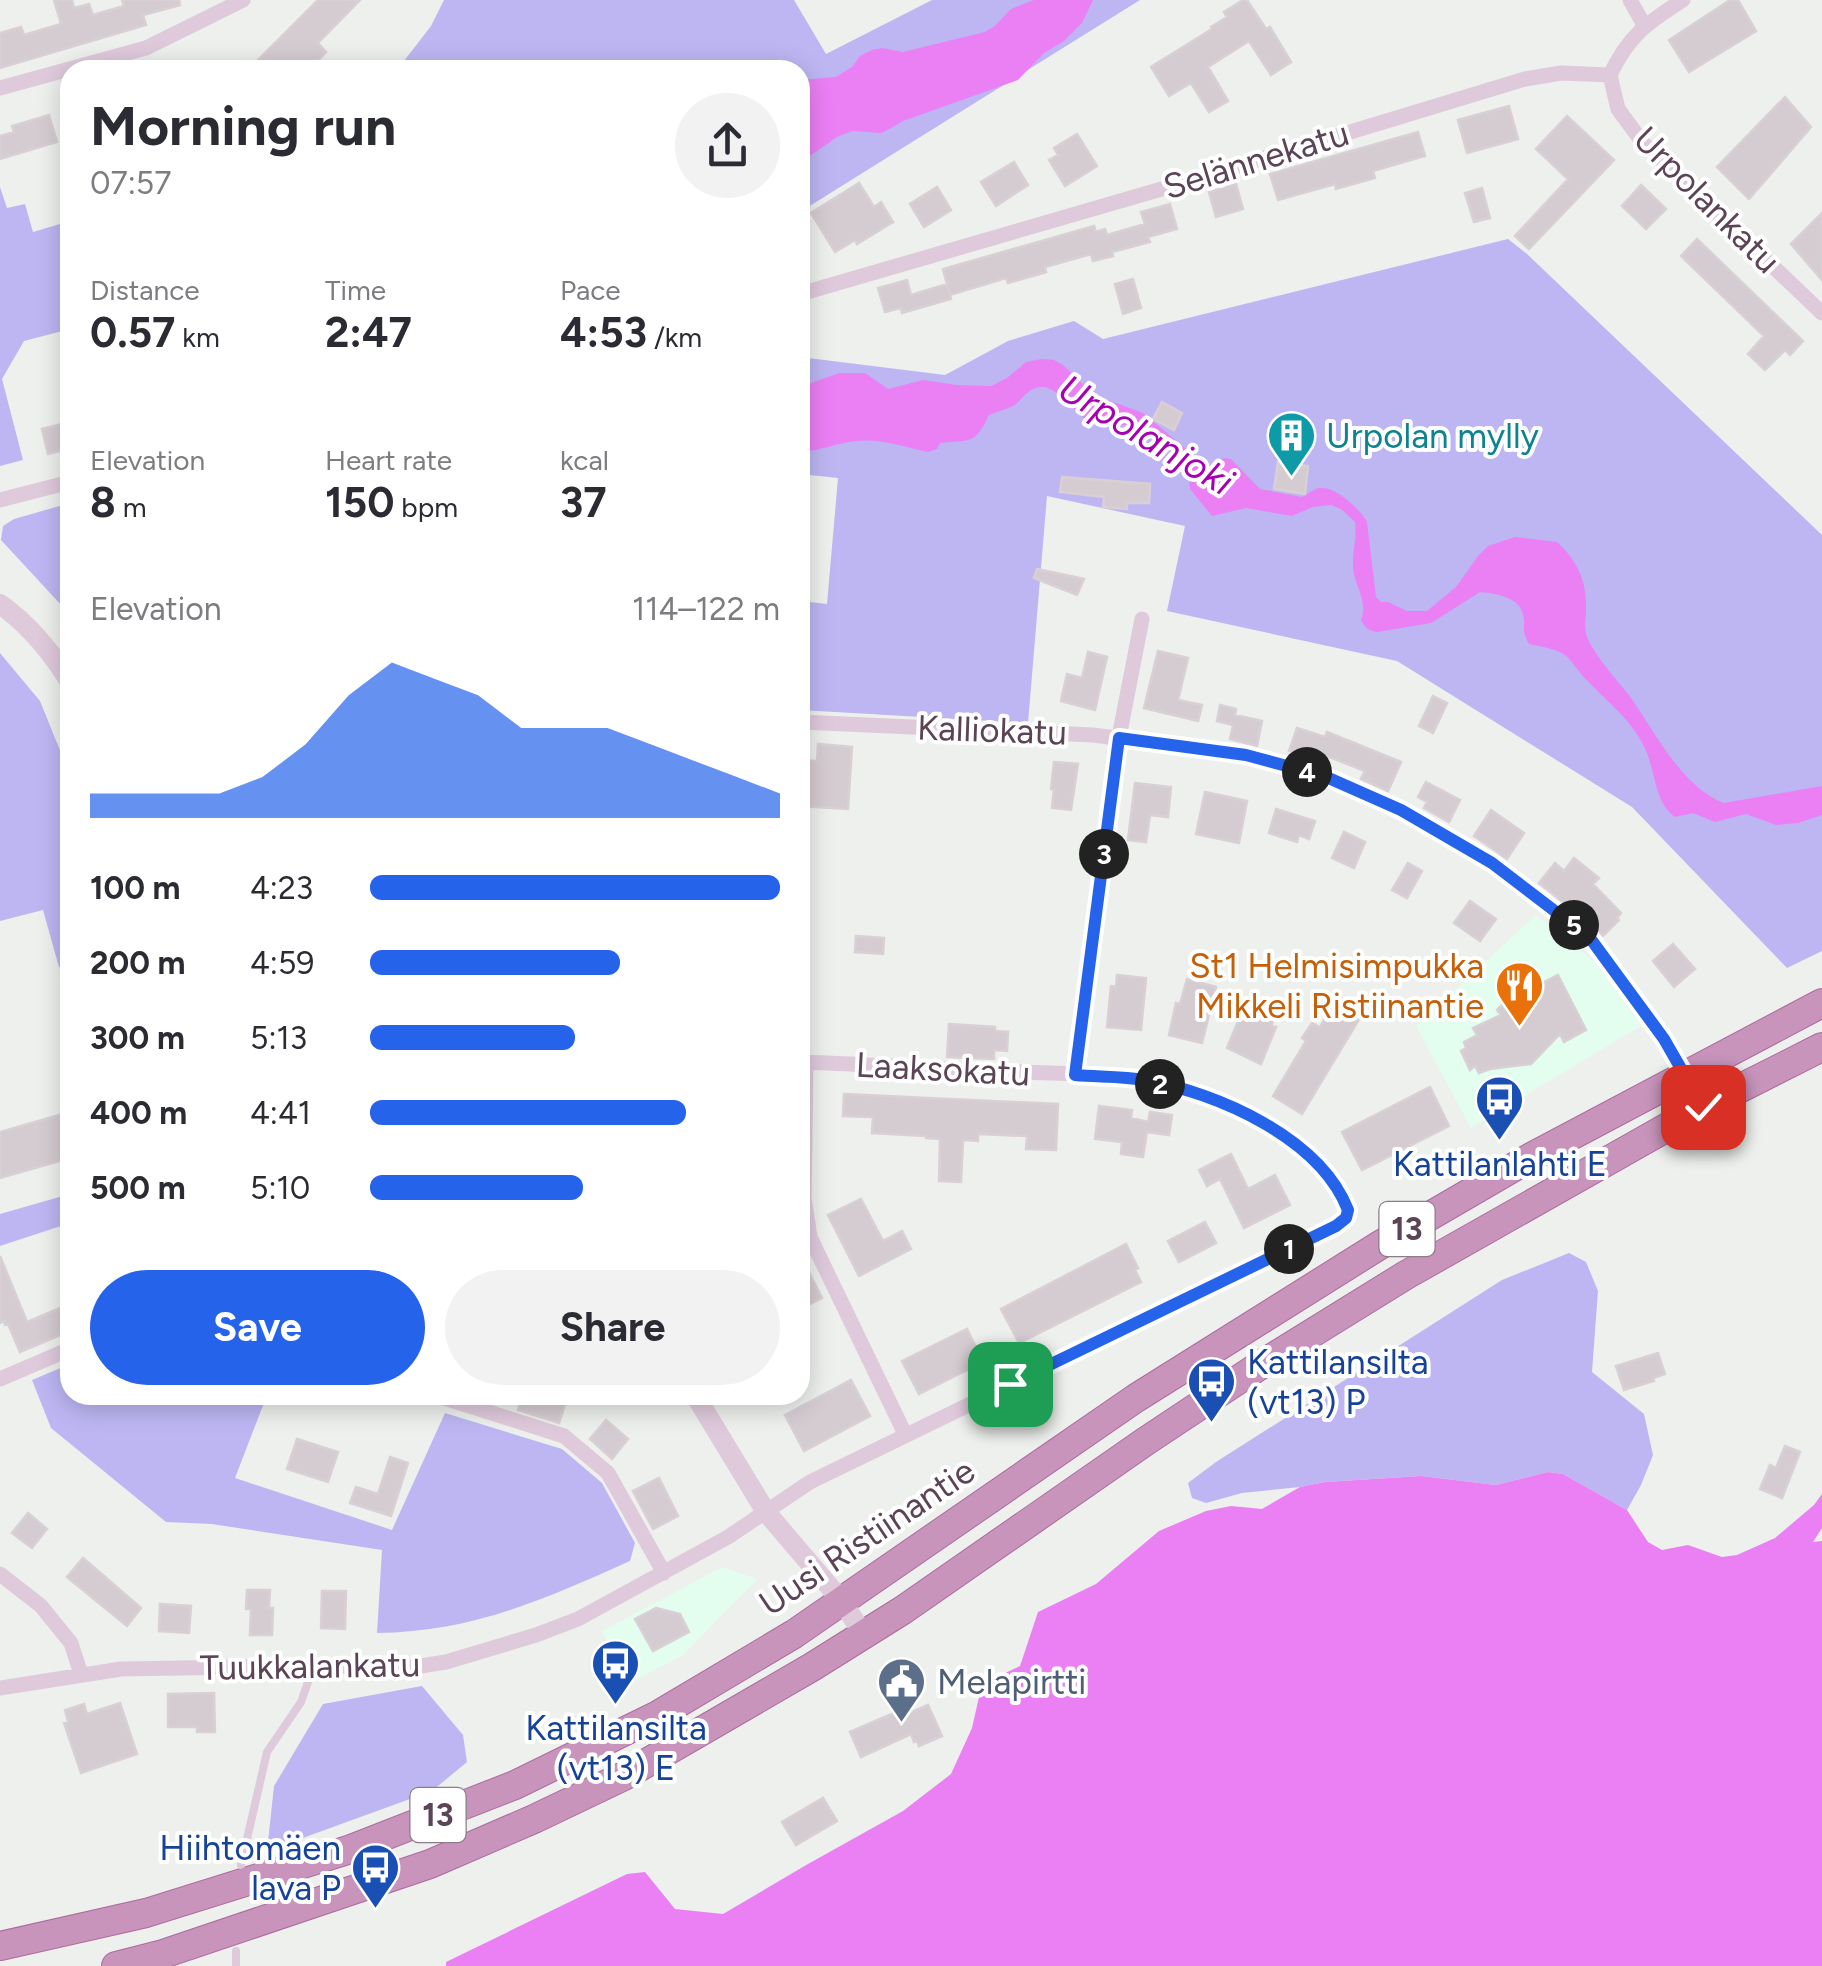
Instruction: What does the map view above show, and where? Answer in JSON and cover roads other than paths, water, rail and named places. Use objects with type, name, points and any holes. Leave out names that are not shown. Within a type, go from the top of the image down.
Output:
[{"type":"highway","name":"Uusi Ristiinantie","points":[[0,1946],[146,1912],[352,1849],[515,1785],[674,1706],[794,1634],[1136,1398],[1380,1245],[1533,1156],[1822,1003]]},
{"type":"highway","name":"13","points":[[116,1966],[370,1886],[480,1843],[624,1776],[864,1635],[1275,1356],[1423,1265],[1703,1107],[1822,1047]]},
{"type":"street","points":[[102,60],[146,48],[243,0]]},
{"type":"street","points":[[1630,0],[1644,26]]},
{"type":"street","points":[[1610,75],[1620,54],[1644,26],[1684,0]]},
{"type":"street","points":[[0,88],[60,72]]},
{"type":"street","name":"Selännekatu","points":[[810,291],[1524,79],[1560,73],[1610,75]]},
{"type":"street","name":"Urpolankatu","points":[[1610,75],[1618,109],[1643,144],[1822,313]]},
{"type":"street","points":[[0,500],[60,485]]},
{"type":"street","points":[[0,604],[12,612],[60,666]]},
{"type":"street","points":[[1075,1075],[1119,738],[1142,619]]},
{"type":"street","name":"Kalliokatu","points":[[810,722],[1094,734],[1246,755],[1324,776],[1401,810],[1492,863],[1590,938],[1664,1039],[1703,1107]]},
{"type":"street","name":"Laaksokatu","points":[[810,1062],[1145,1080],[1218,1100],[1299,1146],[1320,1165],[1345,1201]]},
{"type":"street","name":"Tuukkalankatu","points":[[0,1688],[122,1669],[414,1667],[446,1662],[578,1619],[728,1537],[810,1482],[1336,1226],[1346,1218],[1345,1201]]},
{"type":"street","points":[[810,1237],[905,1434]]},
{"type":"street","points":[[0,1379],[60,1353]]},
{"type":"street","points":[[466,1405],[564,1436],[608,1473],[664,1572]]},
{"type":"street","points":[[701,1405],[766,1512],[841,1600],[864,1635]]},
{"type":"street","points":[[0,1574],[40,1606],[71,1643],[81,1674]]},
{"type":"lane","points":[[241,1865],[267,1752],[301,1702],[308,1682],[308,1666]]},
{"type":"lane","points":[[236,1952],[236,1966]]},
{"type":"place","name":"Urpolan mylly","points":[[1291,478]]},
{"type":"place","name":"St1 Helmisimpukka Mikkeli Ristiinantie","points":[[1519,1028]]},
{"type":"place","name":"Kattilanlahti E","points":[[1500,1142]]},
{"type":"place","name":"Kattilansilta (vt13) P","points":[[1212,1424]]},
{"type":"place","name":"Kattilansilta (vt13) E","points":[[616,1706]]},
{"type":"place","name":"Melapirtti","points":[[902,1724]]},
{"type":"place","name":"Hiihtomäen lava P","points":[[376,1910]]},
{"type":"water label","name":"Urpolanjoki","points":[[1146,435]]}]
